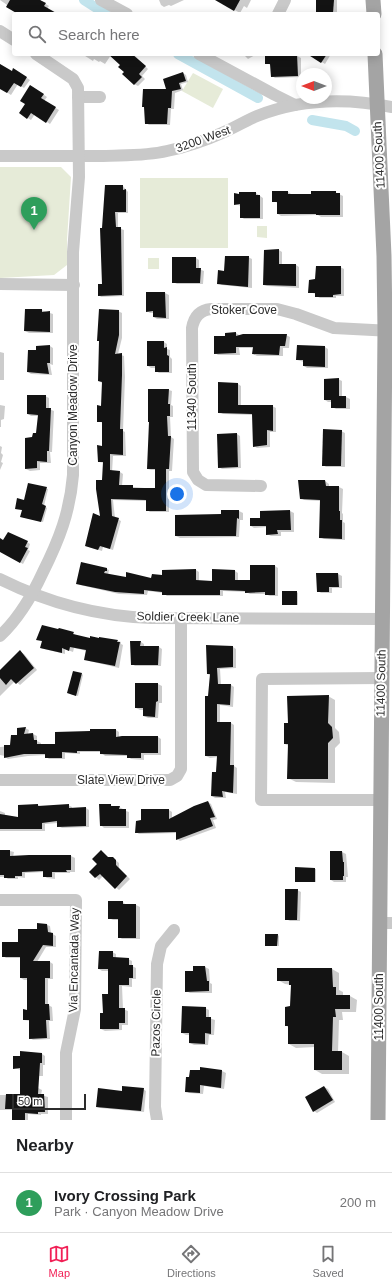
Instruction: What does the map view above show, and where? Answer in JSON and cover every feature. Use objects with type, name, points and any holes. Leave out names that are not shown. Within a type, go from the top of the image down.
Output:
[{"type":"main road","points":[[373,0],[374,12]]},
{"type":"main road","name":"11400 South","points":[[375,56],[388,330],[380,800],[386,923],[378,1120]]},
{"type":"street","points":[[101,0],[123,12]]},
{"type":"street","points":[[279,12],[285,0]]},
{"type":"street","points":[[0,31],[12,39]]},
{"type":"street","name":"Canyon Meadow Drive","points":[[0,636],[16,620],[33,594],[59,538],[66,518],[71,490],[73,461],[74,240],[79,177],[77,85],[73,79],[39,56]]},
{"type":"street","points":[[203,56],[295,105]]},
{"type":"street","points":[[78,97],[100,97]]},
{"type":"street","name":"3200 West","points":[[0,156],[140,155],[166,152],[192,145],[221,134],[255,117],[295,105],[333,102],[377,104],[392,107]]},
{"type":"street","points":[[0,284],[74,285]]},
{"type":"street","name":"Stoker Cove","points":[[198,314],[206,309],[270,308],[296,314],[334,328],[388,330]]},
{"type":"street","name":"11340 South","points":[[198,314],[192,328],[192,467],[195,476],[198,480],[211,486],[261,486]]},
{"type":"street","name":"Soldier Creek Lane","points":[[0,579],[33,594],[67,606],[100,613],[134,617],[382,619]]},
{"type":"street","name":"Slate View Drive","points":[[0,780],[170,780],[177,776],[180,768],[181,618]]},
{"type":"street","points":[[380,800],[261,800],[262,678],[381,678]]},
{"type":"street","name":"Via Encantada Way","points":[[0,900],[76,900],[74,1010],[66,1053],[66,1120]]},
{"type":"street","name":"Pazos Circle","points":[[157,1120],[155,1107],[157,964],[161,946],[174,930]]},
{"type":"green space","points":[[193,73],[223,89],[213,108],[182,91]]},
{"type":"green space","points":[[0,167],[61,167],[71,177],[67,265],[54,275],[0,278]]},
{"type":"green space","points":[[140,178],[228,178],[228,248],[140,248]]},
{"type":"green space","points":[[257,226],[267,226],[267,238],[257,237]]},
{"type":"green space","points":[[148,258],[159,258],[159,269],[148,269]]},
{"type":"building","points":[[10,0],[40,0],[46,3],[44,6],[54,12],[15,12],[6,7]]},
{"type":"building","points":[[215,0],[240,0],[234,11]]},
{"type":"building","points":[[316,0],[334,0],[333,12],[316,12]]},
{"type":"building","points":[[110,56],[134,56],[146,66],[139,74],[142,77],[134,85],[122,74],[124,72],[118,67],[120,65]]},
{"type":"building","points":[[265,56],[297,56],[296,76],[271,77],[270,64],[265,64]]},
{"type":"building","points":[[310,56],[326,56],[321,63]]},
{"type":"building","points":[[0,64],[12,71],[13,68],[27,77],[21,87],[14,83],[7,93],[0,89]]},
{"type":"building","points":[[183,72],[186,81],[179,83],[181,89],[172,91],[171,108],[168,108],[167,124],[145,124],[144,107],[142,107],[143,89],[166,89],[163,79]]},
{"type":"building","points":[[30,85],[44,94],[41,98],[56,107],[46,123],[31,113],[27,119],[19,113],[25,104],[20,101]]},
{"type":"building","points":[[105,185],[123,185],[123,190],[126,189],[126,212],[115,212],[116,227],[121,227],[122,295],[98,296],[98,284],[102,284],[100,228],[102,228]]},
{"type":"building","points":[[272,191],[288,191],[288,194],[311,194],[311,191],[336,191],[336,193],[340,193],[340,215],[277,214],[277,202],[272,202]]},
{"type":"building","points":[[239,192],[256,192],[256,195],[260,195],[260,218],[240,218],[240,204],[234,205],[234,193],[239,194]]},
{"type":"building","points":[[279,249],[279,264],[296,264],[296,286],[263,285],[264,250]]},
{"type":"building","points":[[225,256],[249,256],[248,287],[217,284],[218,270],[224,271]]},
{"type":"building","points":[[172,257],[196,257],[196,268],[201,268],[200,283],[172,283]]},
{"type":"building","points":[[316,266],[341,266],[341,294],[333,295],[333,297],[315,297],[315,293],[308,293],[309,280],[315,279]]},
{"type":"building","points":[[146,292],[165,292],[166,318],[153,317],[153,311],[146,312]]},
{"type":"building","points":[[25,309],[42,309],[42,312],[50,311],[50,332],[24,331]]},
{"type":"building","points":[[99,309],[119,310],[119,335],[115,354],[122,353],[120,429],[123,429],[123,455],[110,454],[110,470],[120,471],[119,485],[133,485],[133,488],[155,488],[155,469],[147,469],[149,422],[148,389],[169,389],[168,404],[170,404],[170,416],[167,416],[168,436],[171,436],[169,469],[166,469],[166,511],[146,511],[146,500],[111,499],[112,516],[119,518],[110,549],[100,546],[98,550],[85,546],[93,513],[100,516],[96,489],[96,480],[102,480],[103,462],[98,462],[97,445],[102,446],[102,422],[97,422],[97,405],[101,406],[102,382],[98,381],[99,341],[97,341]]},
{"type":"building","points":[[236,332],[236,336],[243,334],[287,334],[285,346],[280,346],[279,355],[252,354],[253,347],[236,347],[236,353],[214,354],[214,336],[225,336],[225,333]]},
{"type":"building","points":[[147,341],[164,341],[164,348],[167,347],[167,355],[169,356],[169,372],[155,372],[155,366],[147,366]]},
{"type":"building","points":[[50,345],[50,363],[47,363],[49,374],[27,372],[28,350],[36,350],[36,346]]},
{"type":"building","points":[[297,345],[325,346],[325,367],[303,366],[303,360],[296,360]]},
{"type":"building","points":[[339,378],[339,396],[346,396],[346,408],[331,408],[331,400],[324,400],[324,379]]},
{"type":"building","points":[[218,382],[238,383],[238,405],[273,405],[273,431],[267,430],[267,445],[253,447],[252,414],[218,413]]},
{"type":"building","points":[[27,395],[46,395],[46,408],[51,408],[47,462],[37,461],[37,468],[25,469],[25,438],[32,437],[33,433],[36,433],[38,415],[27,414]]},
{"type":"building","points":[[323,429],[342,430],[341,466],[322,466]]},
{"type":"building","points":[[237,433],[238,467],[218,468],[217,434]]},
{"type":"building","points":[[298,480],[325,480],[326,486],[339,486],[339,511],[340,520],[342,520],[342,539],[319,538],[320,500],[300,499]]},
{"type":"building","points":[[28,483],[47,487],[42,504],[46,506],[41,522],[20,517],[22,510],[15,509],[17,498],[24,500]]},
{"type":"building","points":[[221,510],[239,510],[236,536],[175,536],[175,515],[221,514]]},
{"type":"building","points":[[290,510],[291,530],[277,530],[278,534],[266,535],[266,526],[250,526],[250,518],[260,518],[260,511]]},
{"type":"building","points":[[8,532],[28,541],[25,547],[28,548],[20,563],[0,552],[0,538],[3,540]]},
{"type":"building","points":[[81,562],[107,568],[107,571],[104,573],[126,577],[126,572],[151,578],[152,574],[162,575],[162,570],[196,569],[196,580],[212,581],[212,569],[235,570],[235,580],[250,580],[250,565],[275,565],[275,595],[265,595],[265,592],[245,593],[245,591],[220,590],[220,595],[162,595],[162,592],[144,590],[144,594],[115,592],[76,584]]},
{"type":"building","points":[[316,573],[338,573],[339,587],[329,587],[329,592],[317,592]]},
{"type":"building","points":[[282,591],[297,591],[297,605],[282,605]]},
{"type":"building","points":[[42,625],[74,632],[73,634],[90,638],[90,636],[118,640],[117,642],[120,642],[115,666],[84,660],[86,650],[70,647],[69,651],[62,648],[62,653],[40,648],[42,641],[36,640]]},
{"type":"building","points":[[130,641],[141,641],[140,646],[159,646],[158,665],[131,665]]},
{"type":"building","points":[[206,645],[233,646],[233,667],[217,668],[218,684],[231,684],[230,705],[217,704],[217,722],[231,722],[230,765],[234,765],[233,793],[222,791],[223,797],[211,796],[212,772],[216,772],[217,756],[205,756],[205,696],[208,696],[210,674],[207,674]]},
{"type":"building","points":[[20,650],[34,668],[16,684],[11,679],[6,685],[0,678],[0,670]]},
{"type":"building","points":[[73,671],[82,673],[76,696],[67,693]]},
{"type":"building","points":[[135,683],[158,683],[158,701],[156,702],[155,717],[143,716],[143,708],[135,708]]},
{"type":"building","points":[[329,695],[328,723],[332,727],[333,738],[328,743],[328,779],[287,779],[288,744],[284,744],[284,723],[288,723],[287,696]]},
{"type":"building","points":[[26,727],[24,734],[33,733],[34,740],[37,740],[37,744],[55,744],[55,732],[90,731],[90,729],[116,729],[116,737],[158,736],[158,753],[141,753],[141,758],[127,758],[127,755],[100,754],[100,751],[77,751],[77,753],[62,752],[62,758],[45,758],[45,754],[24,754],[4,758],[4,745],[10,745],[11,735],[17,735],[17,728]]},
{"type":"building","points":[[208,801],[215,817],[210,818],[213,826],[176,840],[176,832],[135,833],[136,821],[141,820],[141,809],[169,809],[169,819],[194,806]]},
{"type":"building","points":[[38,804],[38,806],[69,804],[69,808],[86,807],[86,826],[57,827],[57,821],[42,823],[42,829],[0,829],[0,814],[18,817],[18,805]]},
{"type":"building","points":[[99,804],[111,804],[111,806],[120,806],[119,809],[126,809],[126,826],[100,826]]},
{"type":"building","points":[[0,850],[10,850],[10,856],[71,855],[71,870],[66,870],[67,872],[52,872],[52,877],[43,877],[43,871],[22,872],[22,876],[15,876],[15,878],[4,878],[4,875],[0,875]]},
{"type":"building","points":[[101,850],[108,857],[113,857],[116,860],[116,865],[127,876],[115,889],[100,874],[95,878],[89,872],[97,864],[92,859]]},
{"type":"building","points":[[330,851],[342,851],[344,862],[343,880],[330,880]]},
{"type":"building","points":[[295,867],[315,868],[315,882],[295,882]]},
{"type":"building","points":[[285,889],[298,889],[297,920],[285,920]]},
{"type":"building","points":[[108,901],[123,901],[123,904],[136,904],[136,938],[118,938],[118,919],[108,919]]},
{"type":"building","points":[[37,923],[47,924],[48,932],[53,933],[53,946],[43,945],[33,961],[50,961],[50,978],[45,978],[45,1004],[49,1004],[50,1020],[46,1020],[47,1038],[29,1039],[29,1020],[23,1020],[23,1009],[27,1010],[27,978],[20,978],[20,957],[2,957],[2,942],[18,942],[18,929],[37,929]]},
{"type":"building","points":[[265,934],[278,934],[277,946],[265,946]]},
{"type":"building","points":[[99,951],[113,951],[113,957],[129,958],[129,965],[133,965],[133,978],[129,978],[129,985],[119,985],[119,1008],[125,1008],[125,1023],[119,1023],[119,1029],[100,1029],[100,1013],[103,1013],[102,994],[108,994],[108,969],[98,969]]},
{"type":"building","points":[[193,966],[205,966],[207,981],[209,981],[209,991],[185,992],[185,971],[193,971]]},
{"type":"building","points":[[277,968],[332,968],[333,987],[336,987],[336,995],[350,995],[350,1009],[335,1009],[336,1017],[333,1017],[332,1051],[342,1051],[342,1070],[314,1070],[314,1044],[288,1044],[288,1026],[285,1026],[285,1007],[290,1006],[291,985],[289,985],[289,981],[277,981]]},
{"type":"building","points":[[182,1006],[206,1007],[206,1017],[211,1017],[211,1034],[205,1033],[205,1044],[189,1043],[189,1033],[181,1033]]},
{"type":"building","points":[[20,1051],[42,1053],[38,1094],[44,1094],[45,1112],[38,1112],[38,1114],[25,1113],[25,1120],[12,1120],[12,1109],[5,1109],[6,1094],[20,1094],[20,1068],[13,1069],[13,1056],[20,1056]]},
{"type":"building","points":[[200,1067],[222,1070],[221,1088],[200,1085],[200,1093],[185,1092],[186,1077],[189,1077],[190,1070],[200,1070]]},
{"type":"building","points":[[122,1086],[144,1088],[141,1111],[96,1107],[98,1088],[122,1091]]},
{"type":"building","points":[[324,1086],[333,1100],[313,1112],[305,1097]]},
{"type":"waterway","points":[[84,0],[103,12]]},
{"type":"waterway","points":[[182,56],[258,98]]},
{"type":"waterway","points":[[312,120],[346,126],[355,131]]},
{"type":"place","name":"Ivory Crossing Park","points":[[34,230]]}]
